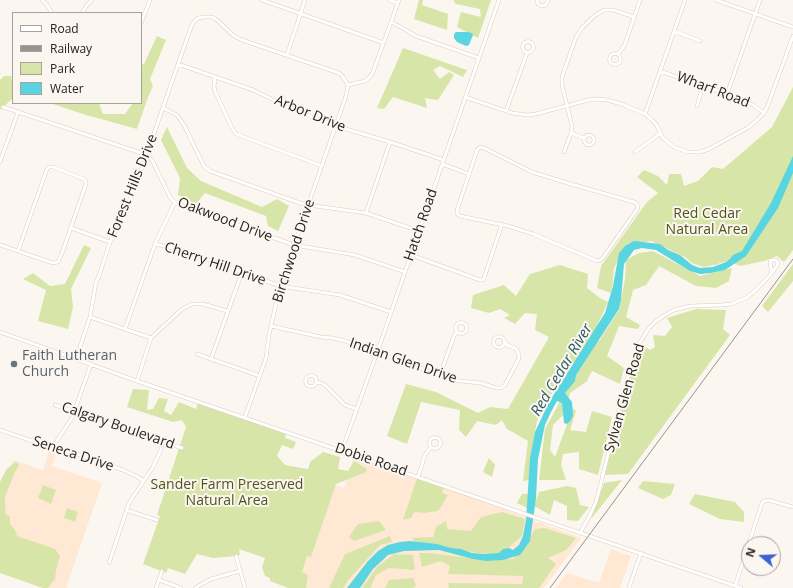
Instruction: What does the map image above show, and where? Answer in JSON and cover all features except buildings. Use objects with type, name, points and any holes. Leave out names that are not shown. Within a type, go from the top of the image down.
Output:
[{"type":"street","points":[[42,0],[51,12]]},
{"type":"street","points":[[83,12],[92,0]]},
{"type":"street","points":[[142,20],[150,0]]},
{"type":"street","points":[[262,0],[384,43]]},
{"type":"street","points":[[305,0],[286,55],[339,73],[348,86],[362,83],[370,77],[375,68],[399,1],[390,0]]},
{"type":"street","name":"Hatch Road","points":[[342,450],[411,256],[499,0]]},
{"type":"street","points":[[537,0],[538,4],[542,6],[546,5],[548,0]]},
{"type":"street","points":[[618,54],[625,44],[640,0]]},
{"type":"street","points":[[646,114],[685,0]]},
{"type":"street","points":[[716,0],[793,27]]},
{"type":"street","points":[[727,94],[760,0]]},
{"type":"street","points":[[564,152],[571,133],[571,121],[562,85],[562,77],[576,37],[594,16],[605,10],[613,10],[634,17]]},
{"type":"street","name":"Forest Hills Drive","points":[[76,359],[90,317],[96,282],[110,242],[135,188],[191,27],[196,20],[209,17],[215,19],[237,38],[286,55]]},
{"type":"street","points":[[391,22],[416,36],[478,58]]},
{"type":"street","points":[[674,31],[700,41]]},
{"type":"street","points":[[465,97],[520,115],[531,115],[588,100],[604,99],[646,114],[652,120],[666,141],[676,148],[687,152],[700,152],[709,149],[749,127],[764,113],[793,36]]},
{"type":"street","points":[[506,111],[527,53]]},
{"type":"street","name":"Arbor Drive","points":[[178,64],[253,90],[296,111],[336,126],[390,142],[443,162],[469,174]]},
{"type":"street","name":"Wharf Road","points":[[660,71],[727,94],[749,103],[764,113]]},
{"type":"street","points":[[215,77],[215,91],[236,134],[322,166]]},
{"type":"street","name":"Birchwood Drive","points":[[245,417],[266,358],[280,286],[336,126],[348,86]]},
{"type":"street","points":[[697,106],[704,86]]},
{"type":"street","points":[[3,107],[147,155]]},
{"type":"street","points":[[163,108],[177,115],[184,125],[204,166],[207,169],[308,205],[366,213],[419,231]]},
{"type":"street","points":[[0,162],[18,112]]},
{"type":"street","points":[[571,133],[584,138]]},
{"type":"street","points":[[635,152],[661,133]]},
{"type":"street","points":[[366,213],[390,142]]},
{"type":"street","points":[[482,147],[538,174],[637,203],[638,208],[602,259],[595,260],[533,234],[502,224],[457,214],[469,174],[477,150],[482,147]]},
{"type":"street","name":"Oakwood Drive","points":[[147,155],[152,160],[170,196],[175,202],[294,245],[354,255],[405,272]]},
{"type":"street","points":[[0,245],[53,263],[58,262],[86,184],[84,179],[53,168],[46,169],[18,251]]},
{"type":"street","points":[[125,329],[155,244],[175,202]]},
{"type":"street","points":[[411,256],[483,280],[502,224]]},
{"type":"street","points":[[71,228],[110,242]]},
{"type":"street","name":"Cherry Hill Drive","points":[[155,244],[185,251],[280,286],[340,295],[391,312]]},
{"type":"street","points":[[210,358],[242,272]]},
{"type":"street","name":"Sylvan Glen Road","points":[[580,533],[596,502],[629,373],[639,344],[649,328],[656,321],[674,310],[691,306],[721,305],[737,302],[753,293],[772,273]]},
{"type":"street","points":[[137,381],[152,338],[182,309],[192,304],[203,304],[227,311]]},
{"type":"street","points":[[90,317],[152,338]]},
{"type":"street","name":"Indian Glen Drive","points":[[271,326],[321,337],[339,339],[456,381],[475,382],[496,388],[502,387],[506,383],[518,362],[518,352],[515,348],[505,344]]},
{"type":"street","name":"Dobie Road","points":[[0,332],[137,381],[741,588]]},
{"type":"street","points":[[440,375],[454,336],[457,332]]},
{"type":"street","points":[[197,354],[260,376]]},
{"type":"street","points":[[54,449],[58,439],[68,425],[74,411],[90,364]]},
{"type":"street","points":[[316,382],[325,385],[342,402],[357,409]]},
{"type":"street","name":"Calgary Boulevard","points":[[55,405],[182,448]]},
{"type":"street","name":"Seneca Drive","points":[[0,430],[54,449],[77,454],[123,470],[144,481]]},
{"type":"street","points":[[109,563],[126,510],[133,496],[155,462],[163,442]]},
{"type":"street","points":[[418,477],[425,455],[431,447]]},
{"type":"street","points":[[735,586],[762,503],[768,500],[793,507]]},
{"type":"street","points":[[126,510],[157,520]]},
{"type":"street","points":[[629,588],[641,553]]},
{"type":"street","points":[[236,556],[245,588]]},
{"type":"street","points":[[156,588],[162,571]]},
{"type":"street","points":[[195,588],[211,579],[240,571]]},
{"type":"street","points":[[159,580],[181,588]]},
{"type":"shaded area","points":[[49,451],[56,453],[52,466],[102,483],[66,588],[43,588],[0,573],[0,500],[13,460],[43,470]]},
{"type":"shaded area","points":[[354,457],[417,478],[409,503],[444,487],[581,538],[544,588],[296,588],[332,484],[344,488]]},
{"type":"shaded area","points":[[611,549],[631,556],[620,588],[556,588],[567,573],[599,583]]},
{"type":"green space","points":[[419,0],[423,0],[422,5],[448,14],[447,30],[414,19]]},
{"type":"green space","points":[[453,0],[491,0],[478,38],[457,27],[461,12],[481,17],[480,9],[456,4]]},
{"type":"green space","points":[[157,36],[166,40],[150,79],[153,86],[137,129],[53,104],[99,104],[103,114],[125,114],[132,104],[142,104],[142,65],[144,64]]},
{"type":"green space","points":[[403,48],[467,70],[463,77],[440,66],[433,70],[440,79],[449,72],[454,75],[438,100],[425,98],[427,108],[393,97],[384,109],[377,108]]},
{"type":"green space","points":[[4,76],[11,76],[12,99],[0,110],[0,80]]},
{"type":"green space","name":"Red Cedar Natural Area","points":[[793,87],[793,250],[784,262],[777,256],[764,261],[740,266],[728,261],[703,267],[692,263],[685,257],[651,241],[626,246],[614,268],[611,293],[597,288],[601,266],[647,202],[658,193],[637,177],[644,170],[658,176],[667,185],[669,174],[681,174],[684,186],[698,181],[712,167],[723,169],[772,127]]},
{"type":"green space","points":[[167,127],[187,168],[201,181],[262,207],[277,199],[289,206],[278,231],[268,226],[266,216],[205,193],[196,204],[178,195],[180,178],[161,140]]},
{"type":"green space","points":[[84,245],[91,248],[71,289],[73,307],[68,329],[38,321],[46,290],[23,279],[33,273],[50,286],[65,284]]},
{"type":"green space","points":[[653,251],[700,276],[732,268],[729,281],[716,288],[696,286],[659,266],[646,285],[633,290],[626,317],[640,325],[638,329],[619,326],[607,356],[624,368],[620,384],[592,371],[587,381],[570,393],[564,414],[553,425],[550,450],[555,457],[573,408],[576,411],[570,430],[586,432],[592,411],[612,417],[598,475],[579,469],[579,452],[563,454],[561,465],[566,480],[539,480],[545,429],[577,370],[561,375],[537,421],[531,454],[529,480],[523,481],[528,441],[507,429],[502,420],[496,425],[477,421],[466,437],[459,430],[460,410],[421,402],[407,444],[387,436],[406,384],[436,392],[478,413],[490,407],[508,409],[549,337],[535,330],[537,314],[525,313],[515,324],[504,318],[510,315],[500,309],[489,313],[471,308],[473,295],[504,285],[516,296],[530,274],[560,265],[588,274],[587,288],[608,302],[596,328],[599,341],[619,310],[625,279],[626,260],[639,253]]},
{"type":"green space","points":[[793,264],[793,281],[768,312],[762,306]]},
{"type":"green space","points":[[696,309],[726,310],[723,329],[730,335],[628,474],[605,475],[629,376],[644,346],[650,350],[655,347],[653,335],[665,336],[672,327],[667,318]]},
{"type":"green space","name":"Sander Farm Preserved Natural Area","points":[[133,389],[149,390],[147,410],[153,409],[159,398],[168,399],[164,411],[171,415],[179,402],[196,409],[198,403],[286,433],[285,438],[296,442],[293,449],[282,445],[277,456],[285,465],[308,469],[310,462],[323,452],[340,457],[338,469],[348,471],[354,461],[367,469],[366,472],[336,484],[311,557],[307,556],[302,572],[308,575],[306,588],[288,588],[270,581],[270,578],[265,576],[262,567],[265,558],[239,549],[240,555],[236,556],[213,558],[197,554],[185,574],[168,568],[166,573],[143,564],[160,516],[157,515],[186,427],[182,420],[173,422],[127,407]]},
{"type":"green space","points":[[489,458],[495,465],[492,477],[483,472]]},
{"type":"green space","points":[[15,462],[19,464],[5,497],[6,515],[10,516],[10,524],[15,530],[17,536],[55,549],[60,556],[55,579],[48,588],[43,588],[0,573],[0,482],[6,470]]},
{"type":"green space","points":[[417,478],[444,487],[442,493],[448,495],[439,510],[425,513],[414,512],[411,518],[403,520]]},
{"type":"green space","points":[[622,480],[591,519],[604,483]]},
{"type":"green space","points":[[643,481],[675,484],[671,495],[663,499],[638,488]]},
{"type":"green space","points":[[43,485],[56,490],[51,504],[38,498]]},
{"type":"green space","points":[[567,486],[576,488],[580,505],[589,507],[578,521],[567,520],[567,506],[554,500],[550,515],[534,506],[539,492]]},
{"type":"green space","points":[[522,494],[529,494],[527,508],[517,503]]},
{"type":"green space","points":[[695,494],[735,502],[744,512],[744,522],[720,519],[689,504]]},
{"type":"green space","points":[[67,508],[78,512],[75,522],[64,518]]},
{"type":"green space","points":[[502,512],[525,519],[522,536],[501,554],[477,553],[414,541],[412,538],[433,537],[436,527],[446,521],[447,529],[471,531],[481,517]]},
{"type":"green space","points":[[379,521],[386,530],[354,541],[349,537],[358,524]]},
{"type":"green space","points":[[544,528],[576,538],[566,550],[548,558],[556,564],[539,588],[449,588],[448,583],[522,584],[523,576],[448,574],[450,566],[441,561],[422,567],[419,553],[485,560],[513,559],[524,549],[535,529]]},
{"type":"green space","points":[[390,536],[392,542],[380,545],[349,579],[343,588],[329,588],[345,554]]},
{"type":"green space","points":[[394,554],[413,555],[415,570],[389,568],[376,575],[370,588],[362,588],[377,567]]},
{"type":"green space","points":[[413,578],[416,585],[414,588],[385,588],[389,580]]},
{"type":"water","points":[[456,32],[472,33],[473,35],[469,45],[466,46],[457,42],[454,38],[454,34]]},
{"type":"water","points":[[793,156],[793,173],[778,208],[746,256],[725,270],[700,274],[690,271],[656,250],[642,248],[634,250],[624,264],[619,309],[576,375],[575,381],[565,393],[572,402],[573,415],[571,420],[567,424],[564,423],[562,403],[557,401],[545,425],[538,459],[536,498],[530,541],[520,555],[503,560],[486,561],[439,550],[404,551],[388,555],[373,569],[360,588],[347,588],[368,561],[378,551],[388,545],[400,542],[410,541],[437,544],[472,553],[483,554],[499,553],[503,549],[509,548],[513,550],[519,545],[523,536],[526,520],[530,458],[535,432],[549,402],[605,313],[613,286],[619,253],[625,246],[634,241],[660,244],[668,250],[680,255],[692,265],[700,268],[713,267],[726,262],[733,255],[742,251],[771,203]]},
{"type":"railway","points":[[550,588],[793,259]]},
{"type":"place","name":"Faith Lutheran Church","points":[[14,364]]},
{"type":"water label","name":"Red Cedar River","points":[[562,370]]}]
